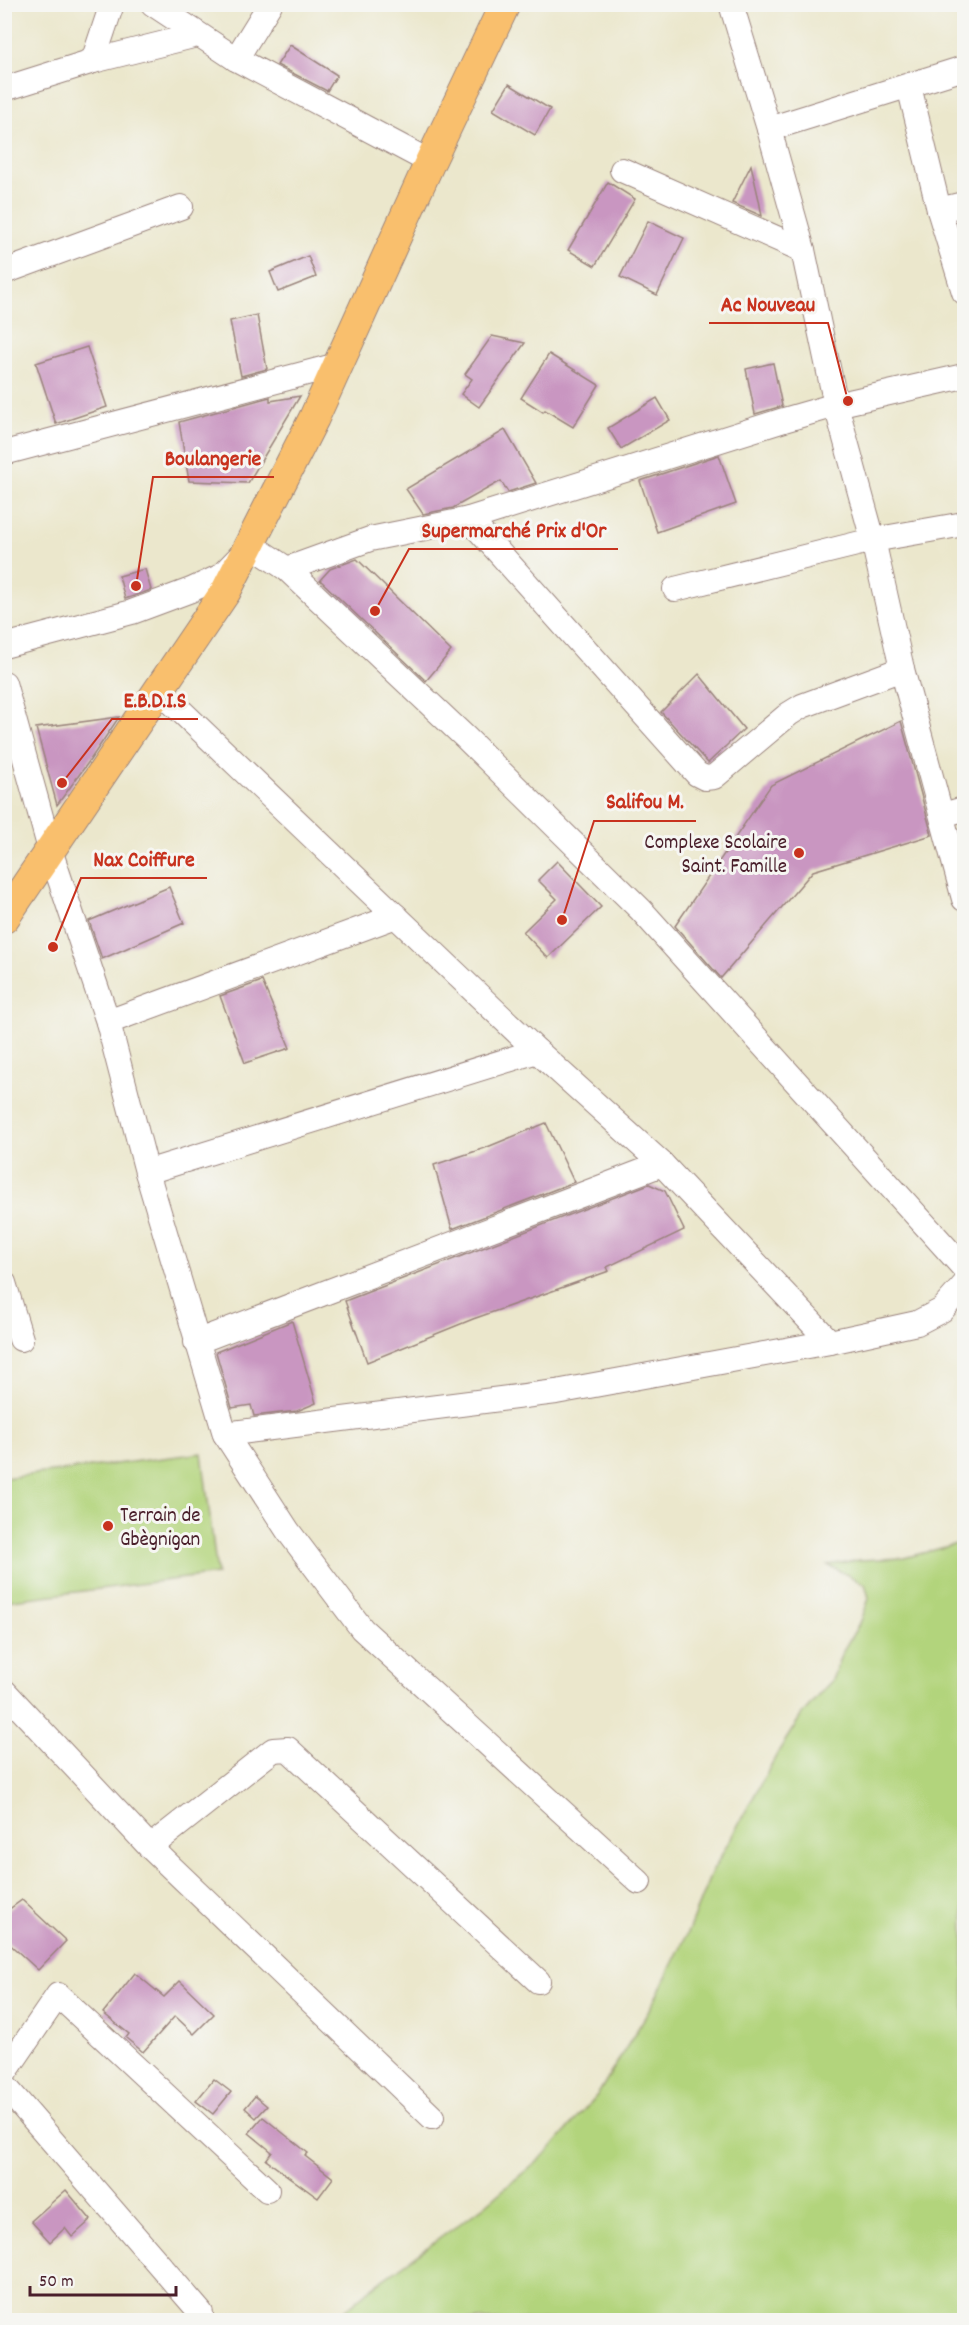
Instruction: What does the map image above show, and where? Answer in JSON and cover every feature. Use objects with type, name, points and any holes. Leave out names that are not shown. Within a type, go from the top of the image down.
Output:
[{"type":"main road","points":[[4,918],[51,853],[226,591],[314,418],[429,162],[505,4]]},
{"type":"street","points":[[93,61],[112,4]]},
{"type":"street","points":[[153,4],[236,59],[429,162]]},
{"type":"street","points":[[236,59],[270,4]]},
{"type":"street","points":[[731,4],[770,129],[803,250],[836,405],[873,540],[902,669],[953,812],[964,899]]},
{"type":"street","points":[[4,89],[93,61],[197,35]]},
{"type":"street","points":[[770,129],[964,68]]},
{"type":"street","points":[[909,86],[939,210],[964,292]]},
{"type":"street","points":[[622,170],[803,250]]},
{"type":"street","points":[[939,210],[964,204]]},
{"type":"street","points":[[4,272],[182,207]]},
{"type":"street","points":[[4,453],[337,365]]},
{"type":"street","points":[[287,569],[370,539],[470,519],[836,405],[964,376]]},
{"type":"street","points":[[470,519],[697,774],[705,778],[714,777],[789,714],[802,706],[902,669]]},
{"type":"street","points":[[675,589],[873,540],[964,524]]},
{"type":"street","points":[[4,646],[132,612],[191,590],[221,576],[251,545],[287,569],[465,737],[641,910],[964,1268]]},
{"type":"street","points":[[4,683],[51,853],[108,1022],[147,1172],[225,1434],[288,1531],[362,1629],[639,1882]]},
{"type":"street","points":[[160,691],[537,1052],[662,1164],[830,1342]]},
{"type":"street","points":[[108,1022],[396,916]]},
{"type":"street","points":[[147,1172],[537,1052]]},
{"type":"street","points":[[196,1342],[662,1164]]},
{"type":"street","points":[[4,1283],[21,1339]]},
{"type":"street","points":[[225,1434],[556,1392],[830,1342],[917,1323],[942,1310],[964,1285]]},
{"type":"street","points":[[4,1691],[150,1847],[432,2116]]},
{"type":"street","points":[[150,1847],[273,1750],[288,1749],[538,1981]]},
{"type":"street","points":[[4,2074],[58,1995],[267,2190]]},
{"type":"street","points":[[4,2085],[201,2313]]},
{"type":"green space","name":"Terrain de Gbègnigan","points":[[202,1453],[217,1574],[5,1601],[5,1478]]},
{"type":"green space","points":[[964,1542],[964,2320],[334,2320],[370,2289],[484,2206],[549,2151],[598,2094],[650,2009],[686,1936],[711,1874],[780,1749],[803,1713],[832,1680],[842,1652],[861,1621],[869,1598],[865,1584],[828,1565],[858,1560],[904,1558]]},
{"type":"building","points":[[290,45],[337,75],[327,91],[277,65]]},
{"type":"building","points":[[509,84],[550,109],[535,135],[493,110]]},
{"type":"building","points":[[751,165],[759,200],[762,216],[732,203]]},
{"type":"building","points":[[608,182],[635,199],[595,266],[568,250]]},
{"type":"building","points":[[648,221],[684,238],[657,295],[620,277]]},
{"type":"building","points":[[308,256],[316,277],[278,292],[270,272]]},
{"type":"building","points":[[257,315],[267,369],[241,376],[230,321]]},
{"type":"building","points":[[492,336],[525,343],[479,407],[461,394],[472,379],[465,374]]},
{"type":"building","points":[[87,347],[107,407],[56,424],[36,363]]},
{"type":"building","points":[[549,354],[599,385],[573,427],[521,398]]},
{"type":"building","points":[[773,363],[782,406],[755,414],[746,369]]},
{"type":"building","points":[[300,396],[248,483],[189,481],[179,422],[270,397],[270,401]]},
{"type":"building","points":[[657,398],[670,420],[621,449],[608,428]]},
{"type":"building","points":[[505,430],[536,483],[508,492],[501,481],[453,508],[423,514],[406,489]]},
{"type":"building","points":[[719,455],[736,504],[657,532],[640,481]]},
{"type":"building","points":[[357,559],[451,651],[426,681],[320,580],[330,569]]},
{"type":"building","points":[[145,569],[151,590],[125,599],[119,576]]},
{"type":"building","points":[[699,674],[744,729],[708,763],[661,712]]},
{"type":"building","points":[[119,717],[90,760],[57,805],[36,728]]},
{"type":"building","name":"Complexe Scolaire Saint. Famille","points":[[901,721],[932,835],[813,871],[721,978],[675,926],[771,785]]},
{"type":"building","points":[[557,861],[601,907],[548,958],[523,932],[557,899],[538,880]]},
{"type":"building","points":[[169,887],[184,923],[102,959],[89,921]]},
{"type":"building","points":[[262,981],[290,1048],[245,1063],[220,996]]},
{"type":"building","points":[[546,1123],[574,1182],[452,1229],[434,1165],[485,1148]]},
{"type":"building","points":[[649,1184],[665,1191],[684,1230],[607,1267],[609,1271],[473,1319],[367,1362],[345,1301]]},
{"type":"building","points":[[292,1321],[316,1403],[297,1411],[254,1416],[251,1405],[232,1408],[216,1352]]},
{"type":"building","points":[[22,1900],[66,1941],[38,1970],[4,1939],[4,1913]]},
{"type":"building","points":[[135,1973],[164,1997],[180,1981],[214,2014],[194,2034],[175,2016],[143,2052],[126,2038],[129,2034],[103,2013]]},
{"type":"building","points":[[214,2079],[231,2092],[213,2114],[196,2101]]},
{"type":"building","points":[[255,2096],[267,2106],[256,2118],[245,2108]]},
{"type":"building","points":[[263,2117],[308,2153],[305,2156],[333,2178],[318,2198],[266,2160],[272,2152],[249,2133]]},
{"type":"building","points":[[66,2190],[91,2220],[72,2237],[65,2228],[50,2242],[31,2221]]},
{"type":"place","name":"Ac Nouveau","points":[[848,401]]},
{"type":"place","name":"Boulangerie","points":[[136,586]]},
{"type":"place","name":"Supermarché Prix d'Or","points":[[375,611]]},
{"type":"place","name":"E.B.D.I.S","points":[[62,783]]},
{"type":"place","name":"Complexe Scolaire Saint. Famille","points":[[799,853]]},
{"type":"place","name":"Salifou M.","points":[[562,920]]},
{"type":"place","name":"Nax Coiffure","points":[[53,947]]},
{"type":"place","name":"Terrain de Gbègnigan","points":[[108,1526]]}]
